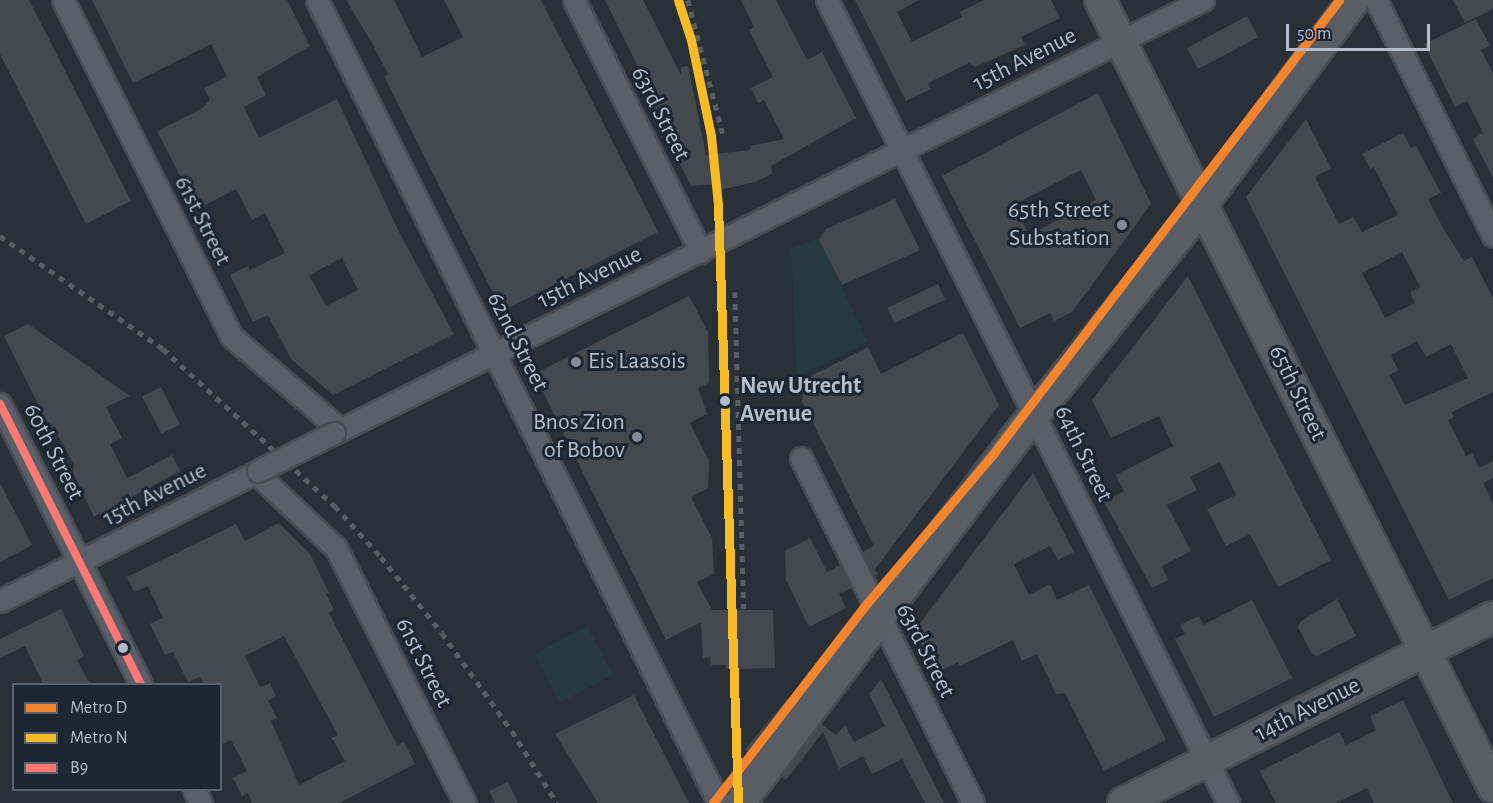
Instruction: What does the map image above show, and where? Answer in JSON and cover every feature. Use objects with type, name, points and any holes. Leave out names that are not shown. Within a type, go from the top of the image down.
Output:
[{"type":"main road","name":"65th Street","points":[[1100,0],[1493,786]]},
{"type":"main road","points":[[740,803],[1035,415],[1202,204],[1354,0]]},
{"type":"main road","name":"14th Avenue","points":[[1123,803],[1493,617]]},
{"type":"street","name":"61st Street","points":[[63,0],[232,337],[338,431]]},
{"type":"street","name":"62nd Street","points":[[317,0],[719,803]]},
{"type":"street","name":"63rd Street","points":[[574,0],[701,252]]},
{"type":"street","name":"64th Street","points":[[827,0],[1228,803]]},
{"type":"street","name":"15th Avenue","points":[[0,601],[1203,0]]},
{"type":"street","points":[[1376,0],[1493,236]]},
{"type":"street","name":"60th Street","points":[[0,404],[140,683]]},
{"type":"street","name":"63rd Street","points":[[801,458],[973,803]]},
{"type":"street","name":"61st Street","points":[[257,472],[336,548],[465,803]]},
{"type":"green space","points":[[818,238],[868,342],[797,377],[791,248]]},
{"type":"green space","points":[[587,626],[613,675],[560,703],[534,654]]},
{"type":"building","points":[[0,0],[29,0],[131,201],[86,224],[0,54]]},
{"type":"building","points":[[92,0],[287,0],[310,46],[257,77],[266,95],[244,107],[259,138],[337,99],[398,230],[454,334],[333,395],[291,359],[268,315],[253,322],[230,275],[248,266],[250,270],[285,253],[265,213],[252,220],[236,189],[197,209],[157,131],[201,109],[210,100],[204,88],[227,77],[211,44],[133,83]],"holes":[[[342,258],[358,290],[326,306],[309,275]]]},
{"type":"building","points":[[346,0],[394,0],[422,57],[463,37],[444,0],[541,0],[658,232],[502,311],[384,76],[388,74]]},
{"type":"building","points":[[605,0],[643,0],[681,75],[681,67],[688,66],[706,155],[750,150],[750,146],[784,139],[764,100],[758,103],[751,88],[773,77],[749,30],[754,27],[741,0],[776,0],[807,60],[822,52],[856,118],[771,166],[772,174],[755,182],[720,190],[719,184],[691,186],[646,95],[651,93]]},
{"type":"building","points":[[855,0],[919,0],[897,12],[912,42],[962,17],[960,12],[984,0],[1051,0],[1060,18],[1021,37],[1025,45],[975,67],[969,63],[928,83],[931,89],[906,101]]},
{"type":"building","points":[[1453,0],[1493,0],[1493,9],[1465,23]]},
{"type":"building","points":[[1247,16],[1258,37],[1198,69],[1187,48]]},
{"type":"building","points":[[1476,19],[1490,46],[1481,50],[1493,73],[1493,178],[1473,139],[1483,133],[1467,101],[1455,107],[1424,44]]},
{"type":"building","points":[[1098,93],[1151,204],[1072,312],[1054,321],[1050,313],[1020,328],[942,176]],"holes":[[[1081,170],[1096,200],[1029,235],[1015,204]]]},
{"type":"building","points":[[1306,119],[1331,168],[1315,177],[1339,224],[1353,217],[1362,232],[1398,215],[1374,167],[1370,169],[1362,154],[1403,133],[1411,148],[1416,146],[1441,193],[1428,199],[1464,261],[1472,257],[1493,298],[1493,392],[1452,412],[1454,417],[1448,420],[1466,456],[1472,453],[1479,468],[1493,461],[1493,478],[1483,483],[1493,504],[1493,578],[1449,600],[1246,197]],"holes":[[[1402,252],[1420,287],[1410,292],[1415,303],[1385,318],[1362,273]],[[1417,341],[1426,357],[1451,344],[1468,378],[1405,405],[1389,375],[1398,370],[1391,355]]]},
{"type":"building","points":[[895,199],[920,250],[842,285],[819,240],[826,229]]},
{"type":"building","points":[[1188,276],[1331,560],[1278,587],[1250,534],[1226,546],[1207,509],[1236,495],[1220,462],[1190,477],[1197,490],[1167,505],[1191,551],[1162,566],[1168,580],[1152,588],[1104,502],[1124,491],[1116,475],[1173,446],[1159,416],[1111,438],[1092,400]]},
{"type":"building","points":[[938,284],[945,299],[894,323],[887,308]]},
{"type":"building","name":"Bnos Zion of Bobov","points":[[689,296],[708,332],[709,383],[698,388],[707,414],[690,423],[709,461],[708,488],[691,497],[712,538],[714,574],[697,582],[712,610],[773,610],[775,668],[726,669],[726,665],[711,665],[710,657],[703,658],[701,622],[666,640],[534,374]]},
{"type":"building","points":[[28,324],[130,396],[106,407],[122,438],[110,444],[127,478],[172,455],[180,471],[94,517],[73,473],[74,465],[56,432],[53,434],[4,336]]},
{"type":"building","points":[[963,333],[999,405],[875,569],[878,574],[874,576],[862,552],[874,546],[802,401],[803,380],[868,347],[881,374]]},
{"type":"building","points":[[161,387],[180,424],[161,434],[142,397]]},
{"type":"building","points":[[1033,473],[1074,552],[1058,560],[1050,546],[1014,564],[1029,595],[1050,584],[1057,600],[1089,585],[1166,740],[1104,771],[1065,693],[1056,694],[1037,654],[1022,661],[1013,640],[960,666],[958,662],[936,673],[914,631]]},
{"type":"building","points":[[0,483],[32,545],[0,562]]},
{"type":"building","points":[[279,523],[310,554],[329,593],[326,594],[334,610],[329,613],[397,745],[404,742],[415,764],[339,803],[252,803],[248,793],[242,796],[233,778],[247,771],[231,740],[222,744],[222,683],[203,683],[200,677],[188,682],[173,652],[165,655],[150,624],[163,618],[148,586],[134,592],[127,577],[236,524],[245,541]],"holes":[[[284,636],[338,735],[332,738],[345,761],[299,785],[271,721],[277,718],[268,701],[276,696],[270,683],[260,687],[245,656]]]},
{"type":"building","points":[[810,538],[827,572],[840,565],[851,588],[839,594],[846,608],[809,627],[786,580],[785,551]]},
{"type":"building","points":[[1337,599],[1356,636],[1317,656],[1312,654],[1298,627],[1301,621]]},
{"type":"building","points":[[1252,600],[1292,678],[1214,717],[1175,639],[1185,634],[1180,625],[1199,616],[1203,625]]},
{"type":"building","points":[[61,609],[84,656],[77,660],[89,683],[43,683],[25,646],[0,658],[0,639]]},
{"type":"building","points":[[881,679],[944,803],[925,803],[902,759],[872,774],[863,756],[839,769],[823,732],[786,780],[781,777],[821,724],[836,735],[845,725],[854,742],[885,726],[869,694]]},
{"type":"building","points":[[634,695],[689,803],[598,803],[555,734]]},
{"type":"building","points":[[788,698],[794,703],[751,754],[745,749]]},
{"type":"building","points":[[1403,700],[1453,803],[1374,803],[1367,788],[1336,803],[1276,803],[1260,771],[1339,732],[1346,745],[1361,738],[1376,730],[1370,716]]},
{"type":"building","points":[[508,782],[518,803],[495,803],[489,791]]},
{"type":"railway","points":[[688,0],[723,134]]},
{"type":"railway","points":[[742,803],[1353,0]]},
{"type":"railway","points":[[0,236],[163,349],[335,506],[381,557],[442,633],[512,731],[557,803]]},
{"type":"railway","points":[[735,292],[744,609]]},
{"type":"metro line","name":"N","points":[[678,0],[691,40],[711,136],[718,205],[738,803]]},
{"type":"metro line","name":"D","points":[[713,803],[863,608],[993,454],[1339,0]]},
{"type":"transit line","name":"B9","points":[[0,404],[140,683]]},
{"type":"place","name":"65th Street Substation","points":[[1122,225]]},
{"type":"place","name":"Eis Laasois","points":[[576,362]]},
{"type":"place","name":"New Utrecht Avenue","points":[[725,401]]},
{"type":"place","name":"Bnos Zion of Bobov","points":[[637,437]]}]
